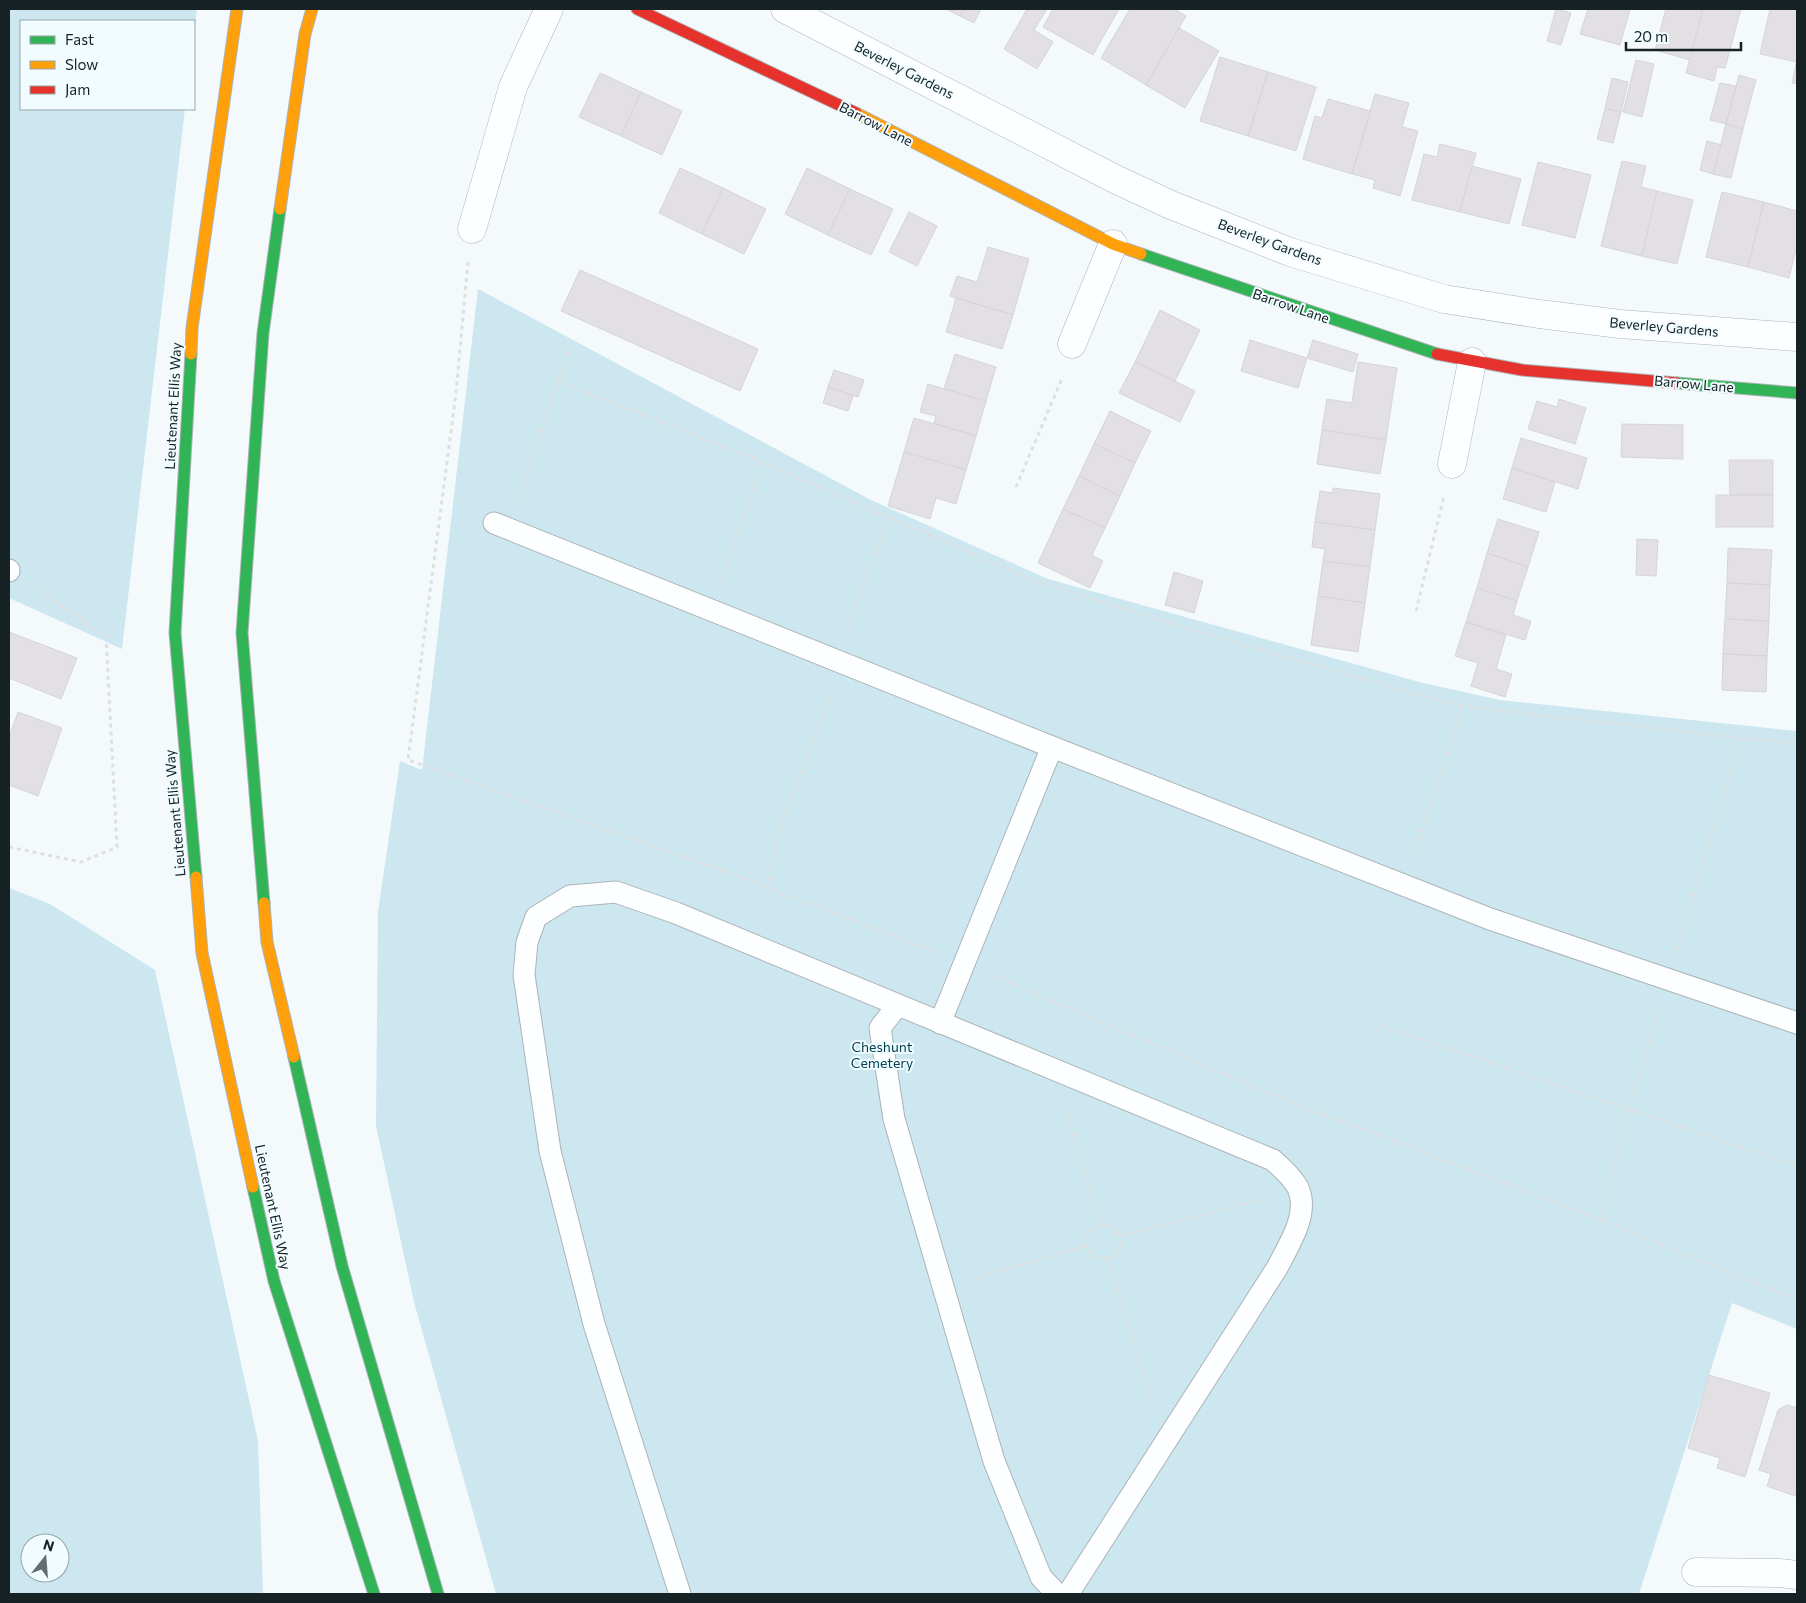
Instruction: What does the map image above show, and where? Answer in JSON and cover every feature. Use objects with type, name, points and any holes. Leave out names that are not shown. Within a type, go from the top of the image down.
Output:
[{"type":"main road","name":"Lieutenant Ellis Way","points":[[237,9],[192,328],[175,633],[202,952],[274,1282],[374,1594]]},
{"type":"main road","points":[[312,9],[305,34],[262,332],[242,632],[267,942],[342,1266],[438,1594]]},
{"type":"main road","name":"Barrow Lane","points":[[637,9],[855,113],[1113,244],[1431,354],[1522,370],[1797,393]]},
{"type":"street","points":[[472,229],[513,87],[549,9]]},
{"type":"street","name":"Beverley Gardens","points":[[787,9],[1117,180],[1170,205],[1290,252],[1444,300],[1620,324],[1797,337]]},
{"type":"street","points":[[1072,344],[1113,244]]},
{"type":"street","points":[[1452,464],[1472,362]]},
{"type":"street","points":[[1696,1572],[1779,1573],[1797,1576]]},
{"type":"lane","points":[[501,526],[1052,747],[1490,919],[1797,1023]]},
{"type":"lane","points":[[940,1023],[1052,747]]},
{"type":"lane","points":[[680,1594],[594,1324],[550,1151],[524,975],[527,942],[536,917],[570,896],[616,892],[676,912],[897,1006],[1273,1160],[1291,1177],[1299,1190],[1302,1205],[1296,1233],[1277,1268],[1068,1594]]},
{"type":"lane","points":[[897,1006],[880,1028],[894,1119],[994,1461],[1041,1578],[1057,1594]]},
{"type":"path","points":[[472,229],[456,393],[408,760],[767,888],[964,964],[1278,1097],[1600,1221],[1797,1300]]},
{"type":"path","points":[[1016,487],[1060,387],[1072,344]]},
{"type":"path","points":[[501,526],[558,381],[570,345]]},
{"type":"path","points":[[558,381],[762,462],[1028,578],[1161,620],[1429,698],[1463,706],[1740,738]]},
{"type":"path","points":[[713,610],[762,462]]},
{"type":"path","points":[[1416,611],[1452,464]]},
{"type":"path","points":[[767,888],[780,828],[889,517]]},
{"type":"path","points":[[9,570],[106,636],[117,846],[82,862],[9,847]]},
{"type":"path","points":[[1404,884],[1463,706]]},
{"type":"path","points":[[1054,1070],[1101,1226]]},
{"type":"path","points":[[1600,1221],[1629,1109],[1797,1166]]},
{"type":"path","points":[[1119,1236],[1299,1190]]},
{"type":"path","points":[[1096,1226],[1101,1226],[1112,1228],[1119,1236],[1119,1247],[1108,1258],[1103,1260],[1092,1256],[1086,1246],[1087,1234],[1096,1226]]},
{"type":"path","points":[[944,1288],[1086,1246]]},
{"type":"path","points":[[1108,1258],[1165,1444]]},
{"type":"green space","points":[[9,9],[197,9],[195,28],[195,20],[20,20],[20,110],[185,110],[122,649],[9,598]]},
{"type":"green space","name":"Cheshunt Cemetery","points":[[478,289],[871,500],[1048,579],[1423,683],[1500,700],[1797,731],[1797,1329],[1732,1303],[1639,1594],[496,1594],[414,1302],[376,1126],[378,912],[400,761],[422,770]]},
{"type":"green space","points":[[9,888],[50,904],[155,970],[258,1441],[263,1594],[9,1594]]},
{"type":"building","points":[[946,9],[964,9],[960,16]]},
{"type":"building","points":[[964,9],[981,9],[974,23],[960,16]]},
{"type":"building","points":[[1027,9],[1047,9],[1034,30],[1053,42],[1037,69],[1004,49]]},
{"type":"building","points":[[1053,9],[1119,9],[1093,55],[1043,27]]},
{"type":"building","points":[[1130,9],[1174,9],[1186,16],[1146,85],[1101,58]]},
{"type":"building","points":[[1556,9],[1571,13],[1561,45],[1547,41]]},
{"type":"building","points":[[1588,9],[1630,9],[1620,45],[1580,34]]},
{"type":"building","points":[[1666,9],[1703,9],[1690,60],[1655,50]]},
{"type":"building","points":[[1703,9],[1741,9],[1725,68],[1717,67],[1714,81],[1686,73]]},
{"type":"building","points":[[1770,9],[1797,9],[1797,62],[1760,54]]},
{"type":"building","points":[[1179,28],[1219,51],[1185,108],[1146,85]]},
{"type":"building","points":[[1220,57],[1268,72],[1248,136],[1200,121]]},
{"type":"building","points":[[1797,59],[1797,84],[1792,83]]},
{"type":"building","points":[[1636,60],[1654,64],[1642,117],[1623,112]]},
{"type":"building","points":[[1268,72],[1316,87],[1296,151],[1248,136]]},
{"type":"building","points":[[600,73],[641,92],[621,136],[579,117]]},
{"type":"building","points":[[1739,75],[1756,80],[1743,129],[1726,124]]},
{"type":"building","points":[[1612,78],[1628,82],[1621,112],[1605,109]]},
{"type":"building","points":[[1720,83],[1736,86],[1726,124],[1710,120]]},
{"type":"building","points":[[641,92],[682,111],[662,155],[621,136]]},
{"type":"building","points":[[1375,94],[1409,103],[1402,127],[1418,131],[1400,196],[1373,188],[1375,180],[1352,174]]},
{"type":"building","points":[[1328,99],[1370,111],[1352,174],[1303,159],[1315,116],[1322,118]]},
{"type":"building","points":[[1605,109],[1621,112],[1613,143],[1597,139]]},
{"type":"building","points":[[1726,124],[1743,129],[1731,178],[1713,174]]},
{"type":"building","points":[[1707,141],[1721,145],[1713,174],[1700,170]]},
{"type":"building","points":[[1440,144],[1476,153],[1460,212],[1412,200],[1424,154],[1437,157]]},
{"type":"building","points":[[1622,161],[1646,166],[1641,187],[1657,191],[1642,256],[1601,246]]},
{"type":"building","points":[[1538,162],[1591,175],[1575,238],[1522,225]]},
{"type":"building","points":[[1472,166],[1521,179],[1509,224],[1460,212]]},
{"type":"building","points":[[680,168],[723,188],[702,234],[659,213]]},
{"type":"building","points":[[807,168],[850,189],[828,235],[785,214]]},
{"type":"building","points":[[723,188],[766,209],[744,254],[702,234]]},
{"type":"building","points":[[850,189],[893,209],[871,255],[828,235]]},
{"type":"building","points":[[1657,191],[1693,200],[1677,264],[1642,256]]},
{"type":"building","points":[[1722,192],[1764,202],[1748,267],[1706,257]]},
{"type":"building","points":[[1764,202],[1797,211],[1797,246],[1789,278],[1748,267]]},
{"type":"building","points":[[909,212],[937,226],[917,266],[889,252]]},
{"type":"building","points":[[988,247],[1029,259],[1013,315],[950,296],[957,276],[977,282]]},
{"type":"building","points":[[580,270],[758,349],[740,391],[561,311]]},
{"type":"building","points":[[956,298],[1013,315],[1002,349],[946,332]]},
{"type":"building","points":[[1160,310],[1200,330],[1175,381],[1135,362]]},
{"type":"building","points":[[1250,340],[1307,358],[1298,388],[1241,371]]},
{"type":"building","points":[[1313,340],[1358,354],[1353,372],[1307,358]]},
{"type":"building","points":[[955,354],[996,367],[986,401],[944,389]]},
{"type":"building","points":[[1135,362],[1195,391],[1180,422],[1119,393]]},
{"type":"building","points":[[1358,362],[1397,368],[1386,440],[1322,430],[1327,399],[1352,403]]},
{"type":"building","points":[[834,370],[864,380],[858,397],[828,387]]},
{"type":"building","points":[[928,384],[986,401],[976,436],[934,423],[936,416],[920,412]]},
{"type":"building","points":[[828,387],[853,396],[848,411],[823,403]]},
{"type":"building","points":[[1559,399],[1586,408],[1575,444],[1528,429],[1537,401],[1557,407]]},
{"type":"building","points":[[1110,411],[1151,431],[1135,463],[1094,444]]},
{"type":"building","points":[[914,418],[976,436],[966,470],[904,452]]},
{"type":"building","points":[[1622,424],[1683,425],[1683,459],[1621,457]]},
{"type":"building","points":[[1322,430],[1386,440],[1380,474],[1317,464]]},
{"type":"building","points":[[1521,438],[1587,458],[1578,489],[1512,468]]},
{"type":"building","points":[[1094,444],[1135,463],[1120,496],[1079,476]]},
{"type":"building","points":[[904,452],[966,470],[956,504],[936,498],[930,519],[888,506]]},
{"type":"building","points":[[1729,460],[1773,460],[1773,495],[1730,495]]},
{"type":"building","points":[[1512,468],[1555,482],[1546,512],[1503,499]]},
{"type":"building","points":[[1079,476],[1120,496],[1105,528],[1063,509]]},
{"type":"building","points":[[1333,488],[1380,494],[1375,530],[1315,522],[1320,491],[1333,493]]},
{"type":"building","points":[[1716,495],[1773,495],[1773,527],[1716,527]]},
{"type":"building","points":[[1063,509],[1105,528],[1092,555],[1103,561],[1090,588],[1038,563]]},
{"type":"building","points":[[1498,519],[1539,532],[1528,567],[1487,553]]},
{"type":"building","points":[[1315,522],[1375,530],[1370,567],[1323,561],[1325,549],[1312,547]]},
{"type":"building","points":[[1637,539],[1658,540],[1656,576],[1636,575]]},
{"type":"building","points":[[1728,548],[1772,550],[1770,585],[1727,583]]},
{"type":"building","points":[[1487,553],[1528,567],[1517,601],[1477,588]]},
{"type":"building","points":[[1323,561],[1370,567],[1365,603],[1318,596]]},
{"type":"building","points":[[1174,572],[1203,581],[1194,613],[1165,605]]},
{"type":"building","points":[[1727,583],[1770,585],[1769,621],[1725,619]]},
{"type":"building","points":[[1477,588],[1517,601],[1513,615],[1531,621],[1525,640],[1466,622]]},
{"type":"building","points":[[1318,596],[1365,603],[1358,652],[1311,645]]},
{"type":"building","points":[[1725,619],[1769,621],[1767,656],[1723,654]]},
{"type":"building","points":[[1466,622],[1506,635],[1496,669],[1512,674],[1505,697],[1471,686],[1478,663],[1455,656]]},
{"type":"building","points":[[9,632],[77,658],[61,699],[9,678]]},
{"type":"building","points":[[1723,654],[1767,656],[1766,692],[1722,690]]},
{"type":"building","points":[[18,712],[62,728],[38,796],[9,785],[9,738]]},
{"type":"building","points":[[1709,1375],[1770,1393],[1745,1477],[1717,1468],[1720,1458],[1688,1448]]},
{"type":"building","points":[[1787,1405],[1797,1408],[1797,1489],[1795,1496],[1767,1486],[1771,1474],[1759,1470],[1778,1410]]},
{"type":"traffic: fast","points":[[264,903],[242,633],[263,333],[280,209]]},
{"type":"traffic: fast","points":[[1141,254],[1437,354]]},
{"type":"traffic: fast","points":[[191,354],[175,633],[196,877]]},
{"type":"traffic: fast","points":[[1677,383],[1797,393]]},
{"type":"traffic: fast","points":[[294,1057],[342,1266],[438,1594]]},
{"type":"traffic: fast","points":[[253,1187],[274,1281],[374,1594]]},
{"type":"traffic: slow","points":[[191,354],[192,328],[237,9]]},
{"type":"traffic: slow","points":[[280,209],[305,34],[312,9]]},
{"type":"traffic: slow","points":[[856,113],[1113,244],[1141,254]]},
{"type":"traffic: slow","points":[[196,877],[202,953],[253,1187]]},
{"type":"traffic: slow","points":[[264,903],[267,942],[294,1057]]},
{"type":"traffic: jam","points":[[637,9],[856,113]]},
{"type":"traffic: jam","points":[[1437,354],[1522,370],[1677,383]]}]
